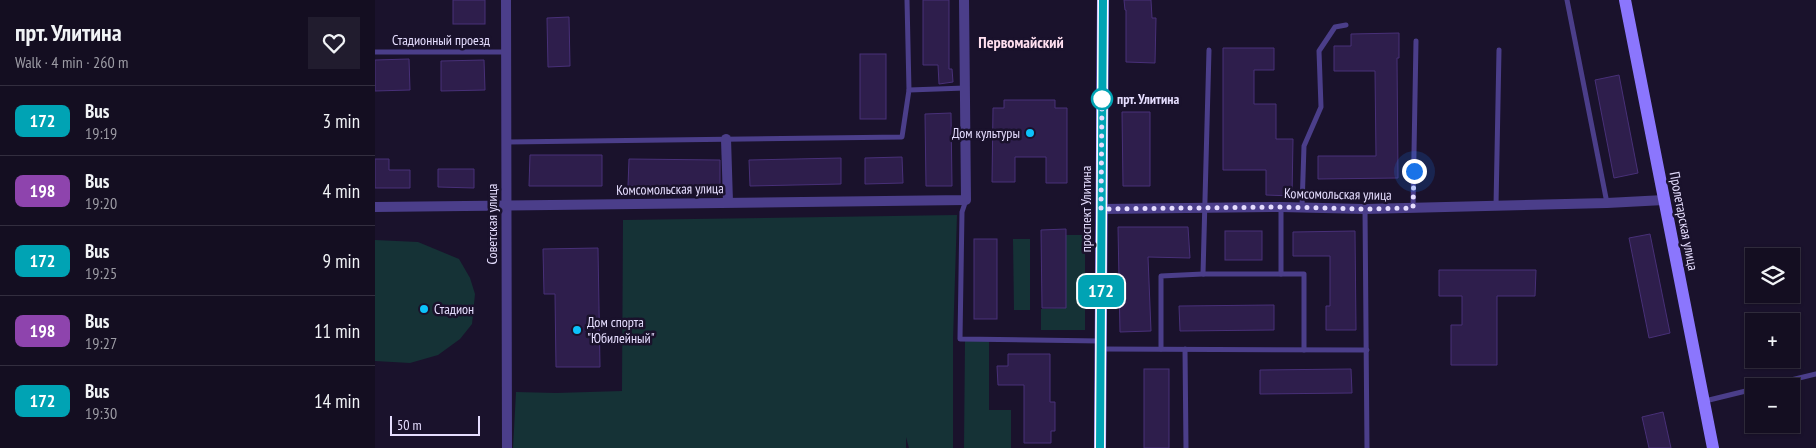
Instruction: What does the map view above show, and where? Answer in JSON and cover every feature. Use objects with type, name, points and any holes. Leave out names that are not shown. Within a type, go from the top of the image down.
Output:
[{"type":"main road","name":"проспект Улитина","points":[[1100,448],[1103,0]]},
{"type":"main road","name":"Пролетарская улица","points":[[1625,0],[1713,448]]},
{"type":"street","name":"Советская улица","points":[[507,0],[507,448]]},
{"type":"street","points":[[964,0],[966,200]]},
{"type":"street","points":[[726,139],[728,202]]},
{"type":"street","name":"Комсомольская улица","points":[[375,207],[966,200]]},
{"type":"street","name":"Комсомольская улица","points":[[1101,209],[1206,207],[1365,209],[1664,200]]},
{"type":"lane","points":[[506,142],[902,137],[909,90],[907,0]]},
{"type":"lane","points":[[1567,0],[1607,203]]},
{"type":"lane","points":[[1302,207],[1304,146],[1321,107],[1319,51],[1335,27],[1346,25]]},
{"type":"lane","points":[[1413,208],[1416,41]]},
{"type":"lane","points":[[1203,274],[1209,50]]},
{"type":"lane","points":[[1496,206],[1499,50]]},
{"type":"lane","name":"Стадионный проезд","points":[[375,52],[506,52]]},
{"type":"lane","points":[[909,90],[965,88]]},
{"type":"lane","points":[[966,200],[962,212],[960,339],[1161,349],[1367,350]]},
{"type":"lane","points":[[1281,207],[1281,274]]},
{"type":"lane","points":[[1365,209],[1367,448]]},
{"type":"lane","points":[[1161,349],[1161,276],[1304,274],[1304,350]]},
{"type":"lane","points":[[1185,349],[1185,448]]},
{"type":"lane","points":[[1799,378],[1816,374]]},
{"type":"lane","points":[[1704,401],[1745,391]]},
{"type":"green space","points":[[957,215],[953,339],[953,448],[909,448],[906,437],[906,448],[513,448],[516,392],[622,391],[623,220]]},
{"type":"green space","points":[[1066,235],[1085,235],[1085,330],[1041,330],[1041,309],[1066,308]]},
{"type":"green space","points":[[1013,239],[1030,239],[1030,310],[1014,310]]},
{"type":"green space","name":"Стадион","points":[[375,240],[418,242],[459,259],[470,278],[475,294],[472,324],[460,339],[438,355],[410,363],[375,361]]},
{"type":"green space","points":[[965,341],[989,341],[989,410],[1011,410],[1011,448],[964,448]]},
{"type":"building","points":[[453,0],[485,0],[485,24],[453,24]]},
{"type":"building","points":[[923,0],[949,0],[949,69],[952,69],[953,82],[939,84],[938,65],[923,65]]},
{"type":"building","points":[[1124,0],[1151,0],[1152,18],[1156,18],[1155,63],[1126,62],[1126,10]]},
{"type":"building","points":[[569,17],[570,66],[548,67],[547,18]]},
{"type":"building","points":[[1399,33],[1399,58],[1397,58],[1398,178],[1318,179],[1318,156],[1376,156],[1375,71],[1334,71],[1334,46],[1351,46],[1351,34]]},
{"type":"building","points":[[1223,48],[1274,48],[1274,70],[1254,70],[1254,104],[1276,104],[1276,139],[1293,139],[1292,196],[1266,195],[1266,170],[1223,170]]},
{"type":"building","points":[[860,54],[886,54],[886,119],[860,119]]},
{"type":"building","points":[[409,59],[410,90],[375,91],[375,60]]},
{"type":"building","points":[[484,60],[485,90],[441,91],[441,61]]},
{"type":"building","points":[[1619,75],[1638,173],[1614,178],[1595,80]]},
{"type":"building","name":"Дом культуры","points":[[1004,100],[1055,100],[1055,108],[1067,108],[1067,183],[1046,183],[1046,157],[1015,157],[1015,182],[992,182],[993,108],[1004,108]]},
{"type":"building","points":[[1122,112],[1150,112],[1150,186],[1123,186]]},
{"type":"building","points":[[951,113],[952,186],[926,186],[925,114]]},
{"type":"building","points":[[530,155],[602,155],[602,186],[529,186]]},
{"type":"building","points":[[902,157],[903,183],[865,184],[865,158]]},
{"type":"building","points":[[841,158],[841,184],[750,186],[749,160]]},
{"type":"building","points":[[375,159],[389,159],[389,170],[410,170],[410,188],[375,188]]},
{"type":"building","points":[[629,159],[720,160],[720,187],[628,186]]},
{"type":"building","points":[[438,169],[474,169],[474,188],[438,187]]},
{"type":"building","points":[[1118,227],[1188,227],[1190,258],[1148,257],[1151,331],[1120,332]]},
{"type":"building","points":[[1066,229],[1066,308],[1042,308],[1041,230]]},
{"type":"building","points":[[1225,231],[1262,231],[1262,260],[1225,260]]},
{"type":"building","points":[[1355,231],[1356,330],[1326,330],[1326,306],[1330,306],[1330,256],[1293,256],[1293,232]]},
{"type":"building","points":[[1650,234],[1670,333],[1649,338],[1629,238]]},
{"type":"building","points":[[974,239],[997,239],[997,319],[974,319]]},
{"type":"building","name":"Дом спорта \"Юбилейный\"","points":[[598,248],[600,367],[556,367],[555,294],[544,294],[543,249]]},
{"type":"building","points":[[1439,270],[1536,270],[1535,296],[1497,296],[1497,365],[1451,365],[1451,325],[1462,325],[1462,296],[1439,296]]},
{"type":"building","points":[[1274,305],[1274,330],[1180,331],[1179,306]]},
{"type":"building","points":[[1008,354],[1050,354],[1050,402],[1055,402],[1055,431],[1051,431],[1051,443],[1024,443],[1024,385],[998,385],[997,366],[1008,366]]},
{"type":"building","points":[[1144,369],[1169,369],[1169,448],[1144,448]]},
{"type":"building","points":[[1351,369],[1352,393],[1260,394],[1260,370]]},
{"type":"building","points":[[1663,412],[1671,448],[1649,448],[1642,417]]},
{"type":"bus line","name":"172","points":[[1100,448],[1103,0]]},
{"type":"place","name":"прт. Улитина","points":[[1102,99]]},
{"type":"place","name":"Дом культуры","points":[[1030,133]]},
{"type":"place","name":"Стадион","points":[[424,309]]},
{"type":"place","name":"Дом спорта \"Юбилейный\"","points":[[577,330]]},
{"type":"district","name":"Первомайский","points":[[1021,42]]},
{"type":"route","points":[[1102,99],[1102,95],[1101,209],[1206,207],[1413,208],[1414,171]]}]
